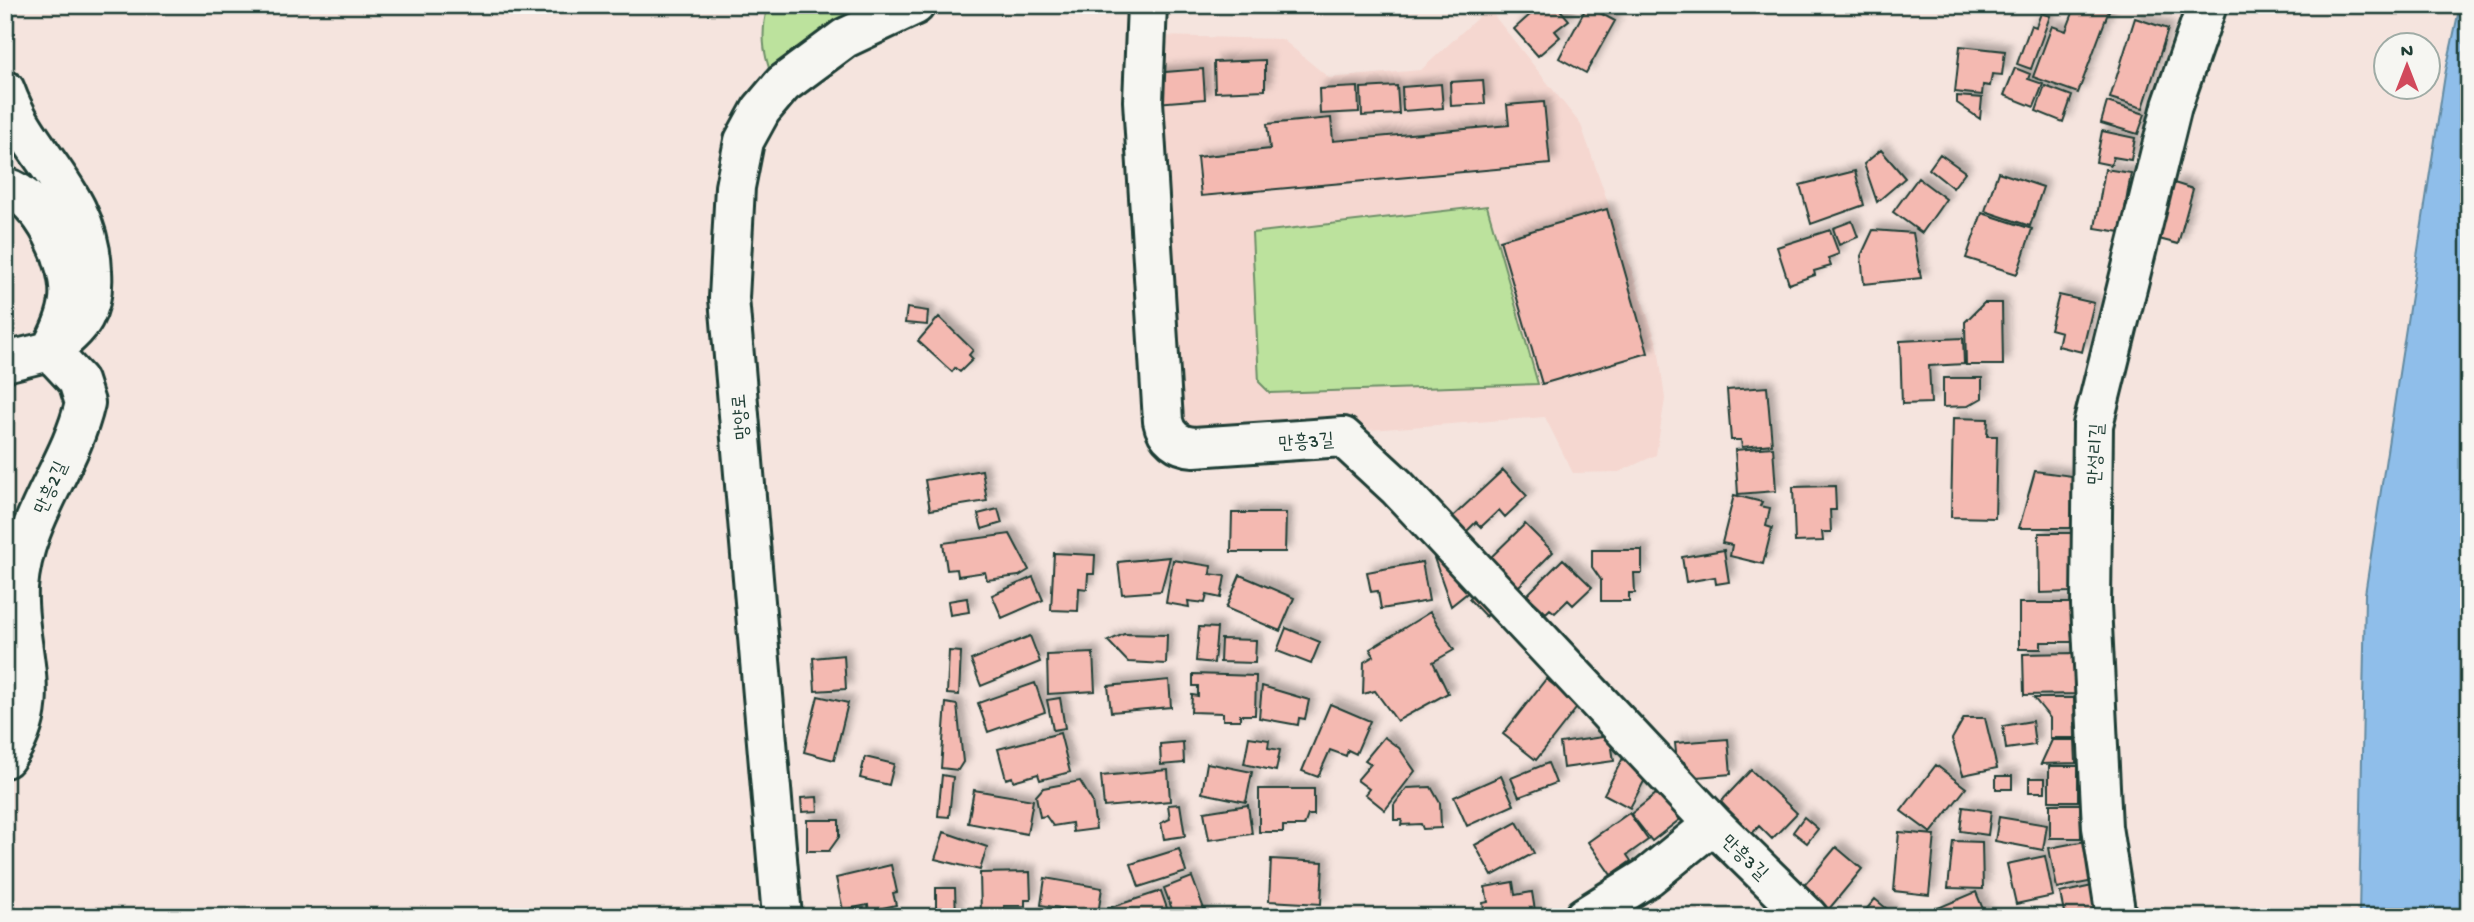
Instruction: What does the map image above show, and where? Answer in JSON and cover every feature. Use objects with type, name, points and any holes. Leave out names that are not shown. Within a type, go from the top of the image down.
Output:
[{"type":"street","name":"망양로","points":[[782,917],[729,298],[730,240],[735,187],[744,141],[761,110],[783,84],[845,38],[915,5]]},
{"type":"street","name":"만흥3길","points":[[1147,5],[1143,101],[1163,421],[1167,433],[1184,446],[1194,447],[1343,437],[1397,487],[1713,824],[1808,917]]},
{"type":"street","name":"만성리길","points":[[2116,917],[2102,827],[2096,717],[2091,605],[2092,433],[2172,106],[2207,5]]},
{"type":"street","points":[[5,90],[25,131],[71,195],[79,212],[92,258],[91,300],[84,319],[50,351],[5,362]]},
{"type":"street","points":[[5,187],[17,190],[40,215],[57,243],[67,270],[69,300],[65,323],[50,351]]},
{"type":"street","name":"만흥2길","points":[[5,758],[18,742],[27,705],[18,591],[21,563],[39,508],[85,403],[78,381],[50,351]]},
{"type":"street","name":"만흥3길","points":[[1584,917],[1648,877],[1713,824]]},
{"type":"shaded area","points":[[1488,8],[1581,125],[1658,346],[1665,399],[1656,455],[1619,472],[1573,473],[1545,417],[1343,432],[1169,427],[1158,36],[1282,39],[1329,78],[1421,70]]},
{"type":"green space","points":[[768,5],[853,5],[845,38],[778,90],[764,49]]},
{"type":"green space","points":[[1487,206],[1538,384],[1270,393],[1259,382],[1252,233]]},
{"type":"water","points":[[2460,5],[2469,5],[2469,917],[2359,917],[2365,594],[2445,75]]},
{"type":"building","points":[[1541,5],[1556,5],[1569,20],[1555,31],[1560,37],[1538,56],[1514,29]]},
{"type":"building","points":[[2076,5],[2111,5],[2078,93],[2033,77],[2052,26],[2066,31]]},
{"type":"building","points":[[1587,6],[1615,21],[1586,73],[1559,58]]},
{"type":"building","points":[[2041,13],[2050,16],[2031,69],[2017,64],[2031,25],[2036,27]]},
{"type":"building","points":[[2135,18],[2168,29],[2143,108],[2110,98]]},
{"type":"building","points":[[1960,46],[2005,51],[2002,75],[1992,74],[1990,86],[1983,85],[1982,95],[1955,92]]},
{"type":"building","points":[[1265,60],[1265,90],[1215,92],[1214,62]]},
{"type":"building","points":[[2015,68],[2030,74],[2028,79],[2043,84],[2034,107],[2004,95]]},
{"type":"building","points":[[1203,69],[1205,99],[1156,103],[1153,73]]},
{"type":"building","points":[[1483,80],[1485,104],[1451,106],[1450,82]]},
{"type":"building","points":[[1441,84],[1443,108],[1403,111],[1402,87]]},
{"type":"building","points":[[1397,86],[1399,114],[1362,116],[1361,88]]},
{"type":"building","points":[[2045,86],[2072,96],[2063,122],[2036,111]]},
{"type":"building","points":[[1358,87],[1359,112],[1320,114],[1319,89]]},
{"type":"building","points":[[1957,96],[1982,98],[1980,119],[1957,103]]},
{"type":"building","points":[[1544,102],[1550,164],[1201,196],[1197,157],[1270,149],[1267,124],[1331,118],[1333,141],[1509,125],[1507,105]]},
{"type":"building","points":[[2107,102],[2145,114],[2138,134],[2101,123]]},
{"type":"building","points":[[2102,131],[2135,138],[2131,160],[2113,157],[2111,165],[2096,162]]},
{"type":"building","points":[[1881,150],[1905,178],[1877,202],[1864,164]]},
{"type":"building","points":[[1940,154],[1965,172],[1953,188],[1929,169]]},
{"type":"building","points":[[2105,169],[2131,173],[2121,232],[2095,228]]},
{"type":"building","points":[[1855,171],[1864,205],[1811,224],[1800,185]]},
{"type":"building","points":[[1998,172],[2043,187],[2030,226],[1985,211]]},
{"type":"building","points":[[1918,178],[1946,199],[1922,233],[1893,212]]},
{"type":"building","points":[[2174,183],[2193,189],[2178,244],[2159,239]]},
{"type":"building","points":[[1607,209],[1648,353],[1542,384],[1500,240]]},
{"type":"building","points":[[1982,213],[2032,229],[2017,274],[1966,258]]},
{"type":"building","points":[[1852,221],[1858,237],[1839,245],[1833,228]]},
{"type":"building","points":[[1830,230],[1839,254],[1828,258],[1831,266],[1814,271],[1815,275],[1789,284],[1777,247]]},
{"type":"building","points":[[1873,230],[1913,233],[1921,278],[1864,284],[1861,256]]},
{"type":"building","points":[[2059,295],[2094,303],[2082,352],[2058,346],[2061,332],[2050,329]]},
{"type":"building","points":[[1984,303],[2002,303],[2003,365],[1966,365],[1965,322]]},
{"type":"building","points":[[907,308],[928,311],[927,325],[905,323]]},
{"type":"building","points":[[939,317],[973,350],[969,355],[973,359],[960,372],[955,368],[952,372],[918,341]]},
{"type":"building","points":[[1963,338],[1964,364],[1929,366],[1931,403],[1902,404],[1900,341]]},
{"type":"building","points":[[1943,378],[1982,378],[1982,398],[1968,406],[1943,407]]},
{"type":"building","points":[[1767,387],[1772,444],[1742,447],[1741,440],[1731,440],[1727,390]]},
{"type":"building","points":[[1953,418],[1988,419],[1987,436],[1997,436],[1995,518],[1951,517]]},
{"type":"building","points":[[1773,447],[1776,491],[1738,494],[1735,450]]},
{"type":"building","points":[[982,470],[987,501],[930,510],[925,480]]},
{"type":"building","points":[[1503,470],[1527,496],[1505,517],[1499,510],[1481,527],[1476,522],[1463,535],[1449,520]]},
{"type":"building","points":[[2035,471],[2072,476],[2072,528],[2019,528]]},
{"type":"building","points":[[1835,486],[1836,510],[1830,510],[1831,532],[1822,532],[1823,541],[1795,542],[1793,487]]},
{"type":"building","points":[[1734,495],[1762,502],[1760,506],[1770,508],[1766,526],[1772,528],[1763,564],[1730,556],[1732,545],[1722,543]]},
{"type":"building","points":[[998,509],[1002,523],[982,529],[978,514]]},
{"type":"building","points":[[1232,513],[1286,513],[1285,552],[1231,552]]},
{"type":"building","points":[[1525,524],[1553,552],[1517,588],[1488,560]]},
{"type":"building","points":[[2039,533],[2071,533],[2071,592],[2040,593]]},
{"type":"building","points":[[1010,534],[1029,570],[1019,576],[987,580],[985,572],[958,576],[957,569],[947,570],[943,543]]},
{"type":"building","points":[[1592,550],[1642,550],[1642,573],[1634,573],[1635,593],[1629,593],[1629,601],[1601,601],[1601,580],[1592,567]]},
{"type":"building","points":[[1724,550],[1729,582],[1716,584],[1715,577],[1686,582],[1682,557]]},
{"type":"building","points":[[1054,553],[1095,555],[1094,574],[1088,574],[1087,589],[1079,588],[1078,611],[1051,610]]},
{"type":"building","points":[[1443,553],[1471,590],[1451,606],[1434,558]]},
{"type":"building","points":[[1170,557],[1161,591],[1122,594],[1118,562]]},
{"type":"building","points":[[1563,559],[1592,587],[1573,605],[1568,600],[1555,613],[1550,609],[1546,613],[1527,595]]},
{"type":"building","points":[[1173,560],[1211,566],[1210,574],[1225,576],[1221,598],[1207,595],[1205,603],[1188,601],[1189,607],[1166,603]]},
{"type":"building","points":[[1422,562],[1429,601],[1381,609],[1378,591],[1371,592],[1367,572]]},
{"type":"building","points":[[1240,575],[1294,598],[1280,631],[1226,608]]},
{"type":"building","points":[[1033,577],[1043,600],[1002,618],[992,595]]},
{"type":"building","points":[[1476,593],[1492,610],[1486,617],[1469,599]]},
{"type":"building","points":[[967,598],[969,612],[950,615],[948,601]]},
{"type":"building","points":[[2019,603],[2071,603],[2072,642],[2041,642],[2041,649],[2019,649]]},
{"type":"building","points":[[1430,612],[1454,650],[1433,662],[1448,693],[1397,721],[1375,691],[1363,694],[1364,662],[1374,656],[1370,649]]},
{"type":"building","points":[[1199,627],[1217,628],[1214,663],[1196,661]]},
{"type":"building","points":[[1286,628],[1320,642],[1311,664],[1277,651]]},
{"type":"building","points":[[1124,634],[1167,635],[1166,664],[1128,662],[1108,641]]},
{"type":"building","points":[[1030,636],[1040,662],[981,686],[971,660]]},
{"type":"building","points":[[1221,639],[1256,640],[1255,663],[1220,662]]},
{"type":"building","points":[[949,651],[961,652],[959,695],[947,694]]},
{"type":"building","points":[[1093,653],[1095,691],[1048,694],[1047,655]]},
{"type":"building","points":[[2074,653],[2075,694],[2024,695],[2023,654]]},
{"type":"building","points":[[844,655],[846,689],[815,691],[813,658]]},
{"type":"building","points":[[1193,674],[1256,676],[1255,715],[1240,715],[1240,720],[1223,720],[1223,713],[1191,712],[1192,695],[1198,696],[1198,686],[1193,686]]},
{"type":"building","points":[[1546,679],[1579,705],[1536,760],[1503,734]]},
{"type":"building","points":[[1169,680],[1171,707],[1111,712],[1108,686]]},
{"type":"building","points":[[1035,683],[1045,712],[988,732],[978,703]]},
{"type":"building","points":[[1262,686],[1309,700],[1305,719],[1299,718],[1298,725],[1259,718]]},
{"type":"building","points":[[818,696],[848,703],[834,760],[804,752]]},
{"type":"building","points":[[1060,698],[1065,728],[1053,730],[1047,700]]},
{"type":"building","points":[[2034,698],[2074,698],[2075,738],[2050,738],[2050,718]]},
{"type":"building","points":[[946,703],[957,705],[963,762],[958,770],[941,768]]},
{"type":"building","points":[[1330,704],[1370,721],[1356,754],[1348,750],[1346,756],[1330,750],[1318,777],[1302,771]]},
{"type":"building","points":[[1964,718],[1985,718],[1997,768],[1963,775],[1952,739]]},
{"type":"building","points":[[2032,721],[2035,745],[2006,749],[2003,726]]},
{"type":"building","points":[[1060,733],[1070,772],[1040,780],[1038,774],[1013,781],[1012,777],[1006,779],[998,749]]},
{"type":"building","points":[[1610,736],[1614,761],[1563,768],[1560,743]]},
{"type":"building","points":[[1249,737],[1269,740],[1268,748],[1280,750],[1276,771],[1244,764]]},
{"type":"building","points":[[1384,737],[1399,748],[1415,771],[1385,810],[1365,794],[1369,789],[1357,780],[1371,764],[1365,760]]},
{"type":"building","points":[[1728,739],[1731,774],[1685,778],[1684,762],[1677,762],[1675,743]]},
{"type":"building","points":[[2052,740],[2075,740],[2076,763],[2041,764]]},
{"type":"building","points":[[1183,742],[1184,763],[1161,765],[1160,744]]},
{"type":"building","points":[[1625,754],[1651,768],[1630,808],[1604,794]]},
{"type":"building","points":[[865,757],[894,764],[889,785],[860,778]]},
{"type":"building","points":[[1207,763],[1252,772],[1246,802],[1202,793]]},
{"type":"building","points":[[1548,763],[1556,783],[1519,797],[1511,778]]},
{"type":"building","points":[[1936,765],[1966,788],[1931,833],[1901,811]]},
{"type":"building","points":[[2049,766],[2078,766],[2078,801],[2049,801]]},
{"type":"building","points":[[1168,770],[1170,801],[1104,807],[1101,776]]},
{"type":"building","points":[[1751,770],[1797,813],[1772,839],[1759,826],[1749,837],[1717,806]]},
{"type":"building","points":[[942,775],[953,777],[949,817],[938,816]]},
{"type":"building","points":[[1501,776],[1514,805],[1467,826],[1454,797]]},
{"type":"building","points":[[1996,776],[2012,776],[2012,789],[1996,789]]},
{"type":"building","points":[[2029,778],[2045,778],[2045,792],[2029,792]]},
{"type":"building","points":[[1080,781],[1092,801],[1096,829],[1073,832],[1072,823],[1053,826],[1046,816],[1040,817],[1036,796],[1043,788]]},
{"type":"building","points":[[1666,786],[1688,813],[1652,841],[1631,814]]},
{"type":"building","points":[[1431,787],[1440,803],[1441,828],[1423,829],[1421,824],[1401,825],[1402,820],[1394,820],[1394,805],[1407,788]]},
{"type":"building","points":[[1259,789],[1314,789],[1314,815],[1308,815],[1304,826],[1283,826],[1283,832],[1259,832]]},
{"type":"building","points":[[974,790],[1033,800],[1027,834],[968,823]]},
{"type":"building","points":[[817,797],[818,811],[802,812],[801,798]]},
{"type":"building","points":[[1180,804],[1185,836],[1164,839],[1161,823],[1170,819],[1168,805]]},
{"type":"building","points":[[2050,804],[2080,804],[2081,838],[2050,838]]},
{"type":"building","points":[[1248,805],[1252,834],[1209,840],[1204,812]]},
{"type":"building","points":[[1963,807],[1991,811],[1988,835],[1960,831]]},
{"type":"building","points":[[1629,813],[1648,840],[1627,855],[1631,861],[1611,875],[1588,842]]},
{"type":"building","points":[[1804,817],[1818,829],[1807,843],[1793,832]]},
{"type":"building","points":[[1999,817],[2047,825],[2043,850],[1995,841]]},
{"type":"building","points":[[807,820],[839,820],[839,837],[829,851],[807,851]]},
{"type":"building","points":[[1517,822],[1534,853],[1492,876],[1475,845]]},
{"type":"building","points":[[944,832],[987,847],[980,870],[935,859]]},
{"type":"building","points":[[1899,832],[1935,835],[1929,895],[1894,891]]},
{"type":"building","points":[[1953,841],[1982,842],[1983,889],[1948,888]]},
{"type":"building","points":[[2086,841],[2094,881],[2057,888],[2049,848]]},
{"type":"building","points":[[1836,847],[1862,869],[1829,909],[1802,888]]},
{"type":"building","points":[[1179,849],[1186,872],[1139,887],[1131,864]]},
{"type":"building","points":[[2045,856],[2053,896],[2016,904],[2007,864]]},
{"type":"building","points":[[1271,859],[1323,862],[1321,904],[1269,901]]},
{"type":"building","points":[[891,865],[897,892],[893,893],[896,905],[869,911],[868,905],[843,910],[836,878]]},
{"type":"building","points":[[1030,872],[1031,900],[1025,900],[1025,906],[1004,906],[1004,915],[981,915],[980,873]]},
{"type":"building","points":[[1192,877],[1207,917],[1175,917],[1164,888]]},
{"type":"building","points":[[1045,878],[1102,888],[1098,914],[1041,905]]},
{"type":"building","points":[[1513,882],[1515,895],[1532,892],[1536,917],[1485,917],[1483,903],[1488,902],[1485,887]]},
{"type":"building","points":[[2097,885],[2104,917],[2065,917],[2060,893]]},
{"type":"building","points":[[936,888],[955,888],[956,917],[948,917],[948,912],[936,912]]},
{"type":"building","points":[[1161,891],[1170,917],[1112,917],[1109,908]]},
{"type":"building","points":[[1976,892],[1985,914],[1941,917],[1938,908]]},
{"type":"building","points":[[1875,899],[1893,914],[1890,917],[1860,917]]},
{"type":"building","points":[[1779,908],[1782,917],[1754,917]]},
{"type":"building","points":[[1052,909],[1053,917],[1037,917],[1037,910]]}]
